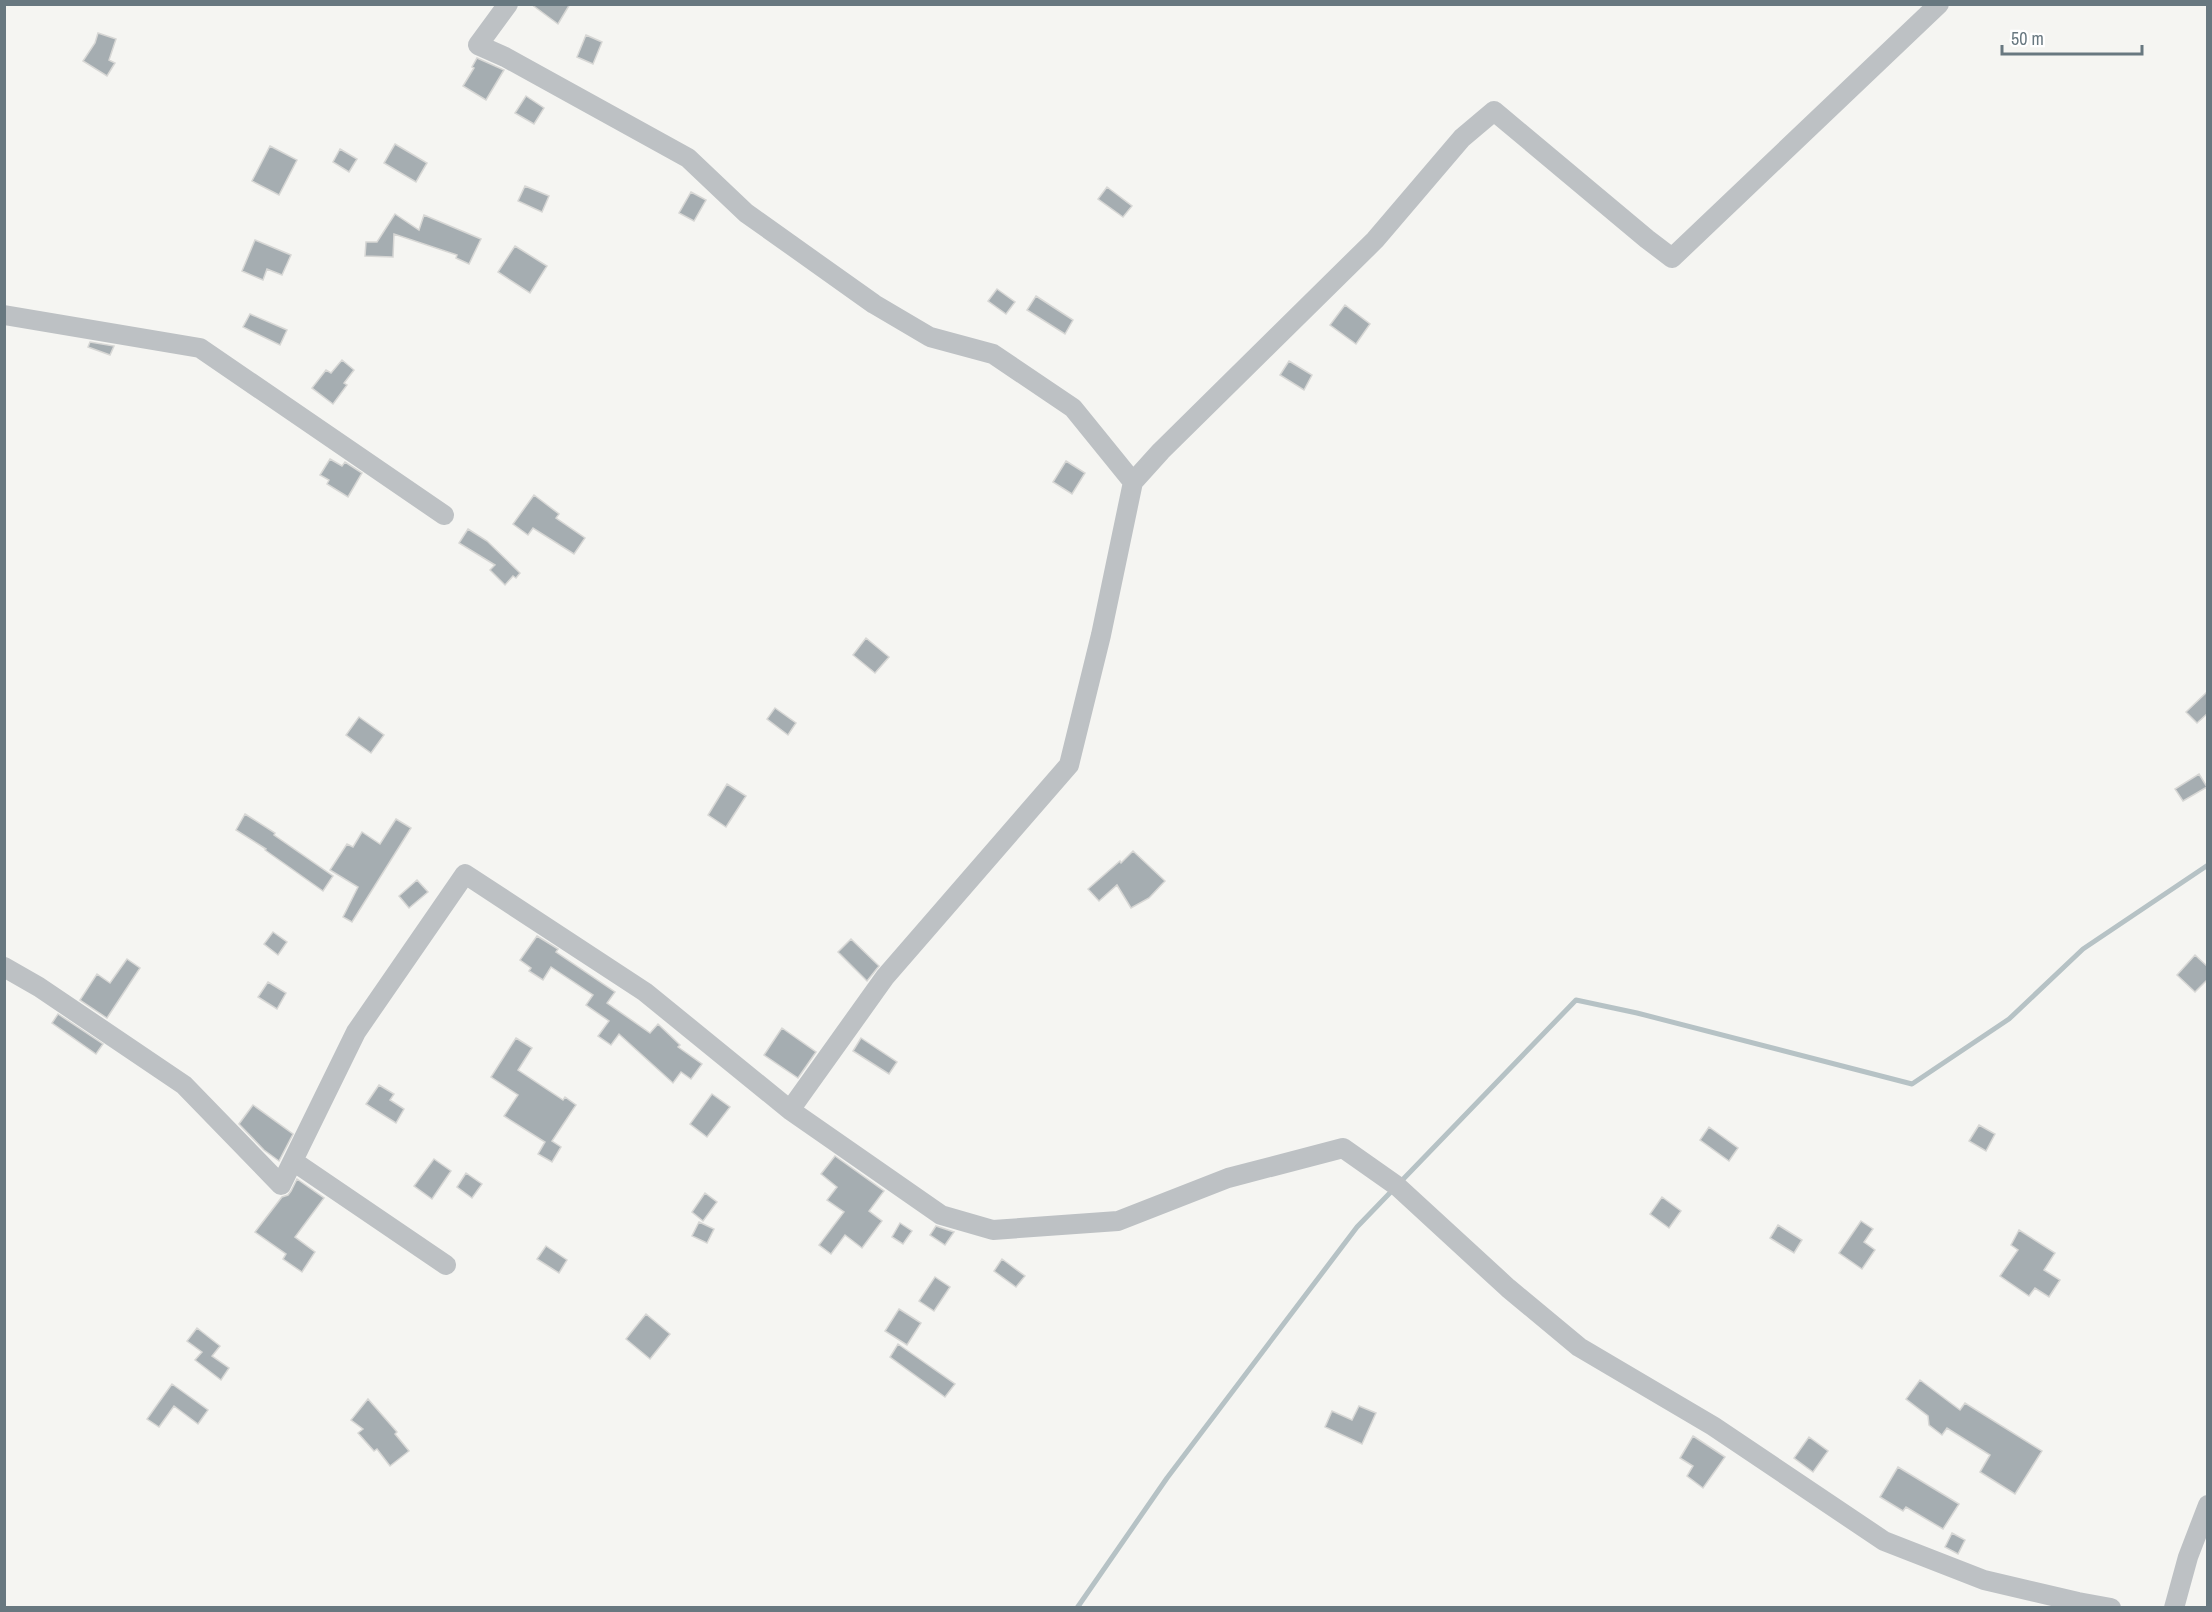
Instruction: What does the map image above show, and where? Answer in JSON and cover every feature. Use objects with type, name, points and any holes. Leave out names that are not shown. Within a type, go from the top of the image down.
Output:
[{"type":"street","points":[[508,4],[478,45],[505,57],[688,158],[746,213],[874,304],[930,337],[993,354],[1073,408],[1133,482]]},
{"type":"street","points":[[790,1110],[885,977],[1069,765],[1101,635],[1133,482],[1178,434],[1375,240],[1461,138],[1494,111],[1672,258],[1939,4]]},
{"type":"street","points":[[4,315],[200,348],[444,515]]},
{"type":"street","points":[[4,967],[39,987],[184,1085],[281,1185],[356,1032],[465,874],[645,992],[790,1110],[941,1215],[993,1230],[1118,1221],[1228,1179],[1343,1148],[1397,1186],[1508,1288],[1579,1347],[1713,1426],[1884,1541],[1984,1580],[2111,1608]]},
{"type":"street","points":[[293,1161],[446,1265]]},
{"type":"street","points":[[2174,1608],[2188,1557],[2208,1505]]},
{"type":"building","points":[[531,4],[570,4],[558,24]]},
{"type":"building","points":[[98,33],[116,39],[109,60],[115,63],[107,76],[83,61],[95,43]]},
{"type":"building","points":[[586,35],[602,42],[593,64],[577,57]]},
{"type":"building","points":[[477,58],[504,70],[486,100],[463,86]]},
{"type":"building","points":[[526,96],[544,108],[534,124],[515,113]]},
{"type":"building","points":[[395,144],[427,163],[416,182],[384,163]]},
{"type":"building","points":[[270,146],[297,160],[279,195],[252,181]]},
{"type":"building","points":[[340,149],[357,159],[349,172],[333,162]]},
{"type":"building","points":[[525,186],[549,196],[542,212],[518,201]]},
{"type":"building","points":[[1107,187],[1132,206],[1123,217],[1098,199]]},
{"type":"building","points":[[691,192],[706,200],[694,221],[679,213]]},
{"type":"building","points":[[395,214],[419,230],[424,215],[481,239],[469,264],[456,258],[457,255],[394,234],[393,257],[365,256],[366,242],[377,242]]},
{"type":"building","points":[[255,240],[291,255],[282,275],[267,269],[263,280],[242,271]]},
{"type":"building","points":[[515,246],[547,266],[530,293],[498,272]]},
{"type":"building","points":[[997,289],[1015,302],[1006,314],[988,301]]},
{"type":"building","points":[[1036,296],[1073,320],[1065,334],[1027,310]]},
{"type":"building","points":[[1345,305],[1370,324],[1356,344],[1330,325]]},
{"type":"building","points":[[250,314],[287,330],[280,345],[243,327]]},
{"type":"building","points":[[90,342],[114,346],[110,355],[88,347]]},
{"type":"building","points":[[342,360],[354,370],[344,383],[347,385],[333,404],[312,388],[326,370],[331,373]]},
{"type":"building","points":[[1289,361],[1312,375],[1304,390],[1280,375]]},
{"type":"building","points":[[330,459],[342,466],[345,462],[362,473],[348,497],[327,484],[329,480],[320,475]]},
{"type":"building","points":[[1066,461],[1085,473],[1072,494],[1053,482]]},
{"type":"building","points":[[534,495],[559,514],[556,518],[585,538],[574,554],[533,528],[528,535],[513,524]]},
{"type":"building","points":[[468,529],[487,541],[520,573],[516,578],[513,576],[505,585],[490,570],[495,565],[459,543]]},
{"type":"building","points":[[866,638],[889,657],[875,673],[853,655]]},
{"type":"building","points":[[2208,691],[2208,713],[2197,723],[2186,712]]},
{"type":"building","points":[[775,708],[796,723],[788,735],[767,719]]},
{"type":"building","points":[[359,717],[384,735],[371,753],[346,735]]},
{"type":"building","points":[[2199,774],[2207,787],[2183,801],[2175,789]]},
{"type":"building","points":[[727,784],[746,796],[726,827],[708,815]]},
{"type":"building","points":[[245,814],[333,876],[323,891],[236,830]]},
{"type":"building","points":[[396,819],[411,828],[352,922],[343,917],[358,887],[330,870],[347,844],[353,847],[362,832],[380,844]]},
{"type":"building","points":[[1133,851],[1165,881],[1149,898],[1131,908],[1117,885],[1099,901],[1088,889]]},
{"type":"building","points":[[417,880],[428,892],[409,908],[399,896]]},
{"type":"building","points":[[273,932],[287,942],[278,955],[264,944]]},
{"type":"building","points":[[537,936],[558,949],[556,952],[615,992],[607,1003],[650,1033],[658,1024],[680,1045],[678,1047],[702,1064],[691,1079],[681,1072],[673,1083],[619,1034],[611,1045],[598,1036],[609,1021],[586,1005],[593,995],[551,967],[543,980],[529,971],[531,968],[520,960]]},
{"type":"building","points":[[851,939],[879,966],[867,981],[838,952]]},
{"type":"building","points":[[2195,955],[2208,967],[2208,979],[2195,992],[2177,975]]},
{"type":"building","points":[[127,959],[140,968],[107,1018],[80,1000],[97,974],[110,983]]},
{"type":"building","points":[[268,982],[286,993],[277,1009],[258,997]]},
{"type":"building","points":[[58,1014],[103,1044],[96,1054],[52,1023]]},
{"type":"building","points":[[782,1028],[816,1052],[798,1078],[764,1055]]},
{"type":"building","points":[[516,1038],[532,1048],[518,1070],[563,1100],[565,1097],[576,1105],[552,1141],[561,1147],[552,1162],[538,1154],[545,1142],[504,1116],[518,1095],[491,1077]]},
{"type":"building","points":[[861,1038],[897,1062],[889,1074],[853,1051]]},
{"type":"building","points":[[379,1085],[394,1094],[390,1100],[404,1109],[396,1123],[366,1104]]},
{"type":"building","points":[[712,1094],[730,1107],[707,1137],[690,1124]]},
{"type":"building","points":[[253,1105],[293,1134],[279,1161],[264,1150],[239,1124]]},
{"type":"building","points":[[1979,1125],[1995,1134],[1986,1151],[1969,1141]]},
{"type":"building","points":[[1709,1127],[1738,1148],[1729,1161],[1700,1140]]},
{"type":"building","points":[[835,1156],[884,1191],[869,1211],[882,1221],[862,1248],[845,1235],[831,1254],[819,1245],[844,1212],[827,1200],[837,1187],[821,1174]]},
{"type":"building","points":[[434,1159],[451,1171],[432,1199],[414,1186]]},
{"type":"building","points":[[466,1173],[482,1184],[472,1198],[457,1187]]},
{"type":"building","points":[[297,1179],[324,1198],[295,1237],[315,1252],[302,1272],[283,1259],[286,1254],[255,1232],[282,1197],[288,1195]]},
{"type":"building","points":[[705,1193],[717,1202],[703,1221],[692,1212]]},
{"type":"building","points":[[1662,1197],[1681,1211],[1669,1228],[1650,1214]]},
{"type":"building","points":[[1861,1221],[1873,1229],[1864,1242],[1875,1250],[1862,1269],[1839,1253]]},
{"type":"building","points":[[699,1222],[714,1229],[707,1243],[692,1236]]},
{"type":"building","points":[[900,1223],[912,1231],[903,1244],[892,1237]]},
{"type":"building","points":[[1778,1225],[1802,1240],[1794,1253],[1770,1238]]},
{"type":"building","points":[[936,1226],[954,1232],[945,1245],[930,1235]]},
{"type":"building","points":[[2019,1230],[2055,1253],[2044,1270],[2060,1280],[2049,1297],[2035,1288],[2029,1296],[2000,1276],[2018,1250],[2011,1245]]},
{"type":"building","points":[[546,1246],[567,1260],[559,1273],[537,1259]]},
{"type":"building","points":[[1002,1259],[1025,1276],[1016,1287],[994,1271]]},
{"type":"building","points":[[935,1277],[950,1287],[934,1311],[919,1301]]},
{"type":"building","points":[[899,1309],[921,1323],[907,1345],[885,1331]]},
{"type":"building","points":[[646,1314],[670,1334],[650,1359],[626,1339]]},
{"type":"building","points":[[197,1328],[220,1346],[212,1356],[229,1368],[221,1380],[195,1360],[202,1352],[187,1341]]},
{"type":"building","points":[[898,1344],[955,1384],[945,1397],[890,1357]]},
{"type":"building","points":[[1920,1380],[1960,1410],[1965,1403],[2042,1451],[2015,1494],[1980,1472],[1990,1455],[1947,1428],[1942,1435],[1929,1425],[1928,1416],[1906,1399]]},
{"type":"building","points":[[172,1384],[208,1410],[198,1424],[174,1406],[159,1427],[147,1419]]},
{"type":"building","points":[[368,1399],[397,1432],[395,1434],[409,1451],[390,1466],[377,1449],[374,1451],[358,1433],[363,1429],[351,1420]]},
{"type":"building","points":[[1359,1406],[1376,1413],[1362,1444],[1325,1427],[1332,1411],[1352,1420]]},
{"type":"building","points":[[1693,1436],[1725,1457],[1703,1488],[1687,1476],[1693,1466],[1680,1458]]},
{"type":"building","points":[[1809,1437],[1828,1451],[1813,1472],[1794,1458]]},
{"type":"building","points":[[1898,1467],[1959,1504],[1943,1529],[1906,1507],[1903,1511],[1880,1497]]},
{"type":"building","points":[[1952,1533],[1965,1540],[1958,1554],[1945,1547]]},
{"type":"waterway","points":[[1077,1608],[1167,1478],[1357,1227],[1576,1000],[1637,1013],[1912,1084],[2009,1019],[2083,949],[2208,865]]}]
